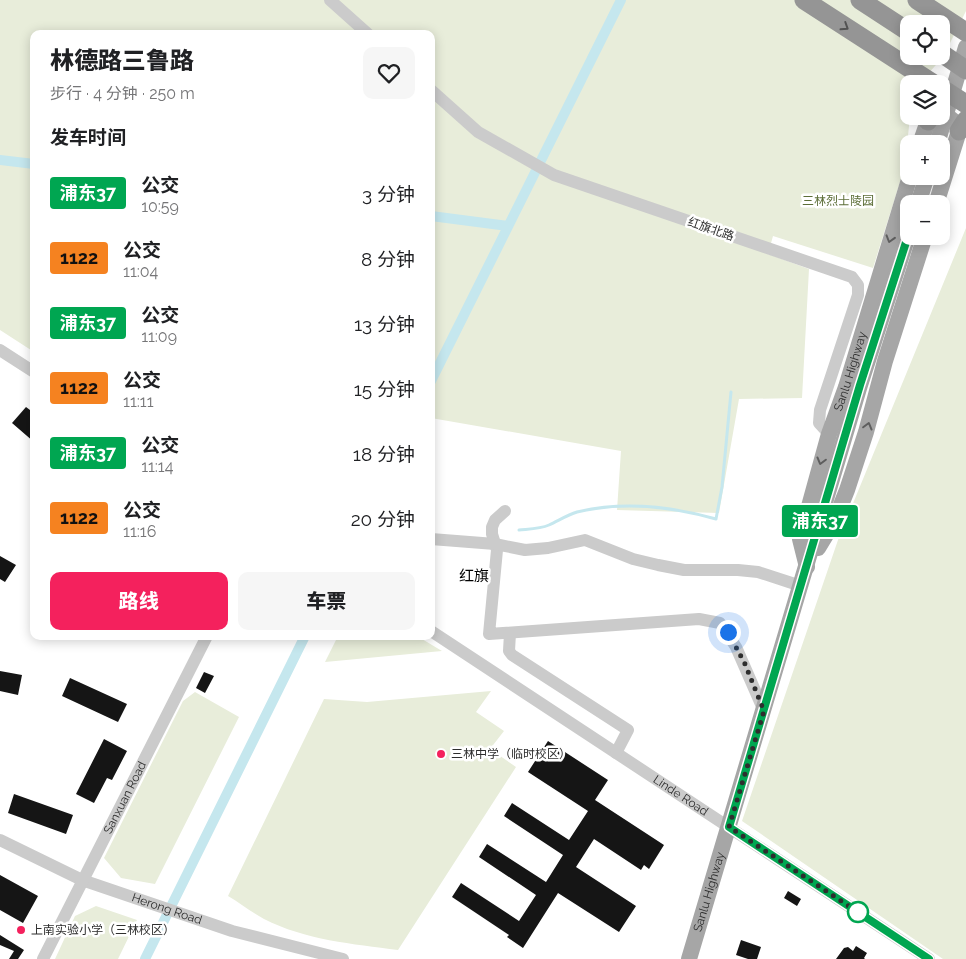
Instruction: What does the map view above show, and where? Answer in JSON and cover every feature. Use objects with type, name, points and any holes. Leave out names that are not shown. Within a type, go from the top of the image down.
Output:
[{"type":"highway","points":[[804,0],[916,75]]},
{"type":"highway","points":[[860,0],[900,26]]},
{"type":"highway","points":[[917,0],[966,32]]},
{"type":"highway","points":[[950,59],[966,70]]},
{"type":"highway","points":[[950,94],[966,104]]},
{"type":"main road","points":[[940,135],[966,47]]},
{"type":"main road","points":[[939,195],[962,126],[950,118]]},
{"type":"main road","name":"Sanlu Highway","points":[[807,567],[800,539],[829,434],[846,387],[907,185]]},
{"type":"main road","name":"Sanlu Highway","points":[[689,959],[872,346],[905,245]]},
{"type":"main road","name":"Sanlu Highway","points":[[807,567],[835,520],[847,490],[922,245]]},
{"type":"street","points":[[330,0],[364,30]]},
{"type":"street","name":"红旗北路","points":[[435,97],[478,132],[554,175],[852,277],[858,285],[858,295],[820,410],[819,423],[829,434]]},
{"type":"street","points":[[0,350],[30,369]]},
{"type":"street","points":[[505,511],[495,520],[492,527],[497,550],[489,634],[699,618],[720,623],[728,632],[741,656],[764,711]]},
{"type":"street","points":[[435,539],[495,544],[525,550],[548,548],[585,540],[633,559],[658,565],[684,570],[758,572],[801,586]]},
{"type":"street","points":[[510,633],[509,651],[512,655],[628,730],[616,753]]},
{"type":"street","name":"Linde Road","points":[[435,634],[929,959]]},
{"type":"street","name":"Sanxuan Road","points":[[43,959],[205,640]]},
{"type":"street","name":"Herong Road","points":[[0,840],[82,880],[232,931],[343,959]]},
{"type":"green space","name":"三林烈士陵园","points":[[0,0],[966,0],[966,11],[950,43],[950,15],[900,15],[900,65],[936,65],[927,75],[900,75],[900,125],[909,125],[908,135],[900,135],[900,182],[873,268],[773,236],[768,254],[809,269],[802,398],[739,399],[719,513],[617,510],[621,451],[435,419],[435,30],[30,30],[30,349],[0,330]]},
{"type":"green space","points":[[966,228],[966,959],[943,959],[742,821],[838,540]]},
{"type":"green space","points":[[336,640],[424,640],[442,651],[325,662]]},
{"type":"green space","points":[[491,691],[476,712],[504,731],[490,749],[516,767],[398,950],[329,940],[296,932],[264,919],[228,896],[324,699],[367,702]]},
{"type":"green space","points":[[195,692],[239,717],[155,884],[121,878],[104,858],[183,701]]},
{"type":"green space","points":[[96,906],[137,920],[118,959],[55,959],[75,916]]},
{"type":"building","points":[[26,407],[30,410],[30,439],[12,423]]},
{"type":"building","points":[[0,556],[16,565],[5,582],[0,579]]},
{"type":"building","points":[[0,671],[22,675],[18,695],[0,691]]},
{"type":"building","points":[[204,672],[214,676],[205,693],[196,688]]},
{"type":"building","points":[[70,678],[127,704],[118,722],[62,696]]},
{"type":"building","points":[[104,739],[127,751],[112,780],[107,778],[94,803],[76,794]]},
{"type":"building","points":[[548,741],[608,780],[595,800],[664,845],[649,869],[644,865],[641,870],[594,839],[576,867],[636,906],[619,932],[558,893],[523,948],[507,937],[509,935],[452,897],[461,883],[519,921],[536,895],[479,857],[487,844],[546,882],[563,855],[504,816],[512,803],[569,840],[588,811],[528,772]]},
{"type":"building","points":[[14,794],[73,815],[66,834],[8,813]]},
{"type":"building","points":[[0,875],[38,896],[23,923],[0,910]]},
{"type":"building","points":[[788,891],[801,899],[797,906],[784,898]]},
{"type":"building","points":[[0,935],[24,950],[18,959],[9,959],[14,951],[0,945]]},
{"type":"building","points":[[741,940],[761,947],[757,959],[748,959],[736,955]]},
{"type":"building","points":[[856,946],[867,953],[865,959],[836,959],[844,948],[848,947],[853,951]]},
{"type":"waterway","points":[[435,373],[621,0]]},
{"type":"waterway","points":[[0,160],[30,164]]},
{"type":"waterway","points":[[435,217],[508,226]]},
{"type":"waterway","points":[[519,530],[545,526],[577,512],[612,507],[647,506],[716,519],[722,487],[731,392]]},
{"type":"waterway","points":[[145,959],[303,640]]},
{"type":"bus line","name":"浦东37","points":[[905,245],[860,385],[729,827],[929,959]]},
{"type":"place","name":"三林中学（临时校区）","points":[[441,754]]},
{"type":"place","name":"上南实验小学（三林校区）","points":[[21,930]]},
{"type":"district","name":"红旗","points":[[474,576]]},
{"type":"route","points":[[728,632],[745,664],[764,711],[729,827],[858,912]]}]
